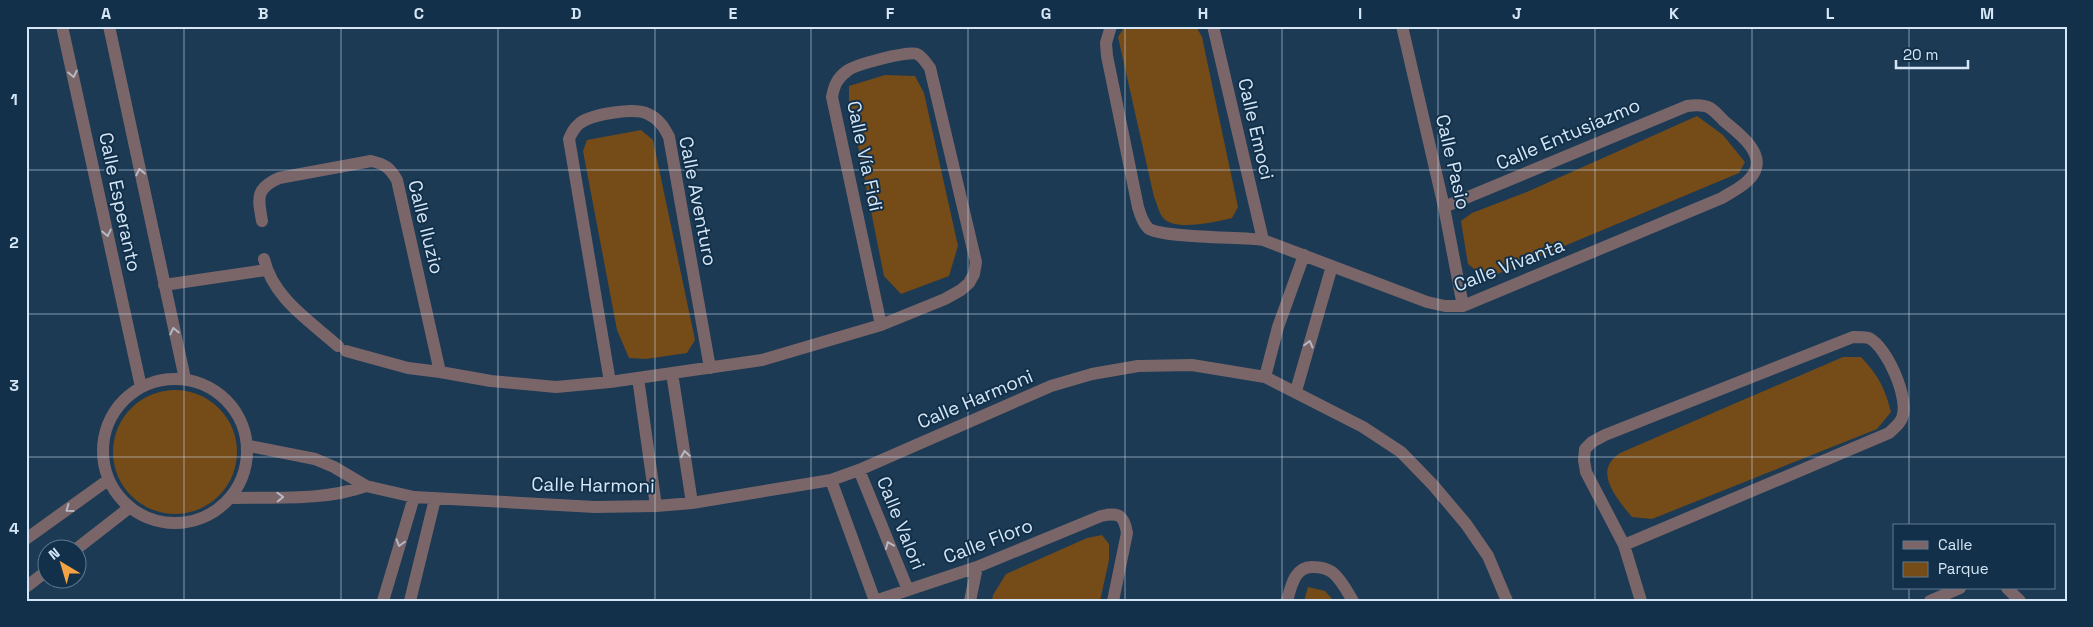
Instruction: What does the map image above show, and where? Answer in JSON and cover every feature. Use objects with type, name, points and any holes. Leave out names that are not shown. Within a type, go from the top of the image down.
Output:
[{"type":"street","name":"Calle Esperanto","points":[[62,26],[140,387]]},
{"type":"street","name":"Calle Esperanto","points":[[109,26],[185,378]]},
{"type":"street","name":"Calle Vivanta","points":[[1111,26],[1106,43],[1107,56],[1138,207],[1148,228],[1158,233],[1171,235],[1244,237],[1262,240],[1427,302],[1445,306],[1463,306],[1722,198],[1745,183],[1755,170]]},
{"type":"street","name":"Calle Emoci","points":[[1213,26],[1262,240]]},
{"type":"street","name":"Calle Pasio","points":[[1402,26],[1444,207],[1463,306]]},
{"type":"street","name":"Calle Vía Fidi","points":[[906,52],[916,53],[924,59],[930,68],[976,262],[974,274],[969,283],[946,299],[881,325],[832,97],[834,86],[848,69],[906,52]]},
{"type":"street","name":"Calle Entusiazmo","points":[[1444,207],[1673,110],[1698,105],[1709,108],[1744,139],[1752,149],[1756,159],[1755,170]]},
{"type":"street","name":"Calle Aventuro","points":[[610,382],[569,139],[572,130],[587,119],[635,110],[656,119],[663,126],[669,137],[710,368]]},
{"type":"street","name":"Calle Iluzio","points":[[262,221],[258,199],[260,190],[274,180],[371,161],[383,163],[391,170],[397,180],[440,372]]},
{"type":"street","points":[[1265,377],[1278,326],[1304,255]]},
{"type":"street","points":[[164,285],[265,265],[278,291],[288,302],[342,348],[408,368],[491,381],[556,387],[610,382],[762,360],[881,325]]},
{"type":"street","points":[[1296,391],[1332,266]]},
{"type":"street","points":[[1624,545],[1889,433],[1902,418],[1904,399],[1898,380],[1881,350],[1868,338],[1853,337],[1605,435],[1585,448],[1586,472],[1624,545],[1641,601]]},
{"type":"street","name":"Calle Harmoni","points":[[249,446],[315,459],[334,467],[366,486],[414,497],[595,507],[656,506],[831,480],[859,470],[1051,386],[1092,374],[1138,366],[1192,365],[1265,377],[1296,391],[1363,427],[1401,452],[1434,485],[1466,524],[1488,556],[1507,601]]},
{"type":"street","points":[[672,373],[692,502]]},
{"type":"street","points":[[185,378],[204,384],[226,399],[235,409],[245,426],[249,446],[245,474],[231,498],[208,516],[182,524],[154,521],[129,508],[117,495],[108,480],[102,454],[106,427],[120,404],[140,387],[162,379],[185,378]]},
{"type":"street","points":[[638,378],[656,506]]},
{"type":"street","name":"Calle Valori","points":[[859,470],[908,590]]},
{"type":"street","points":[[26,539],[108,480]]},
{"type":"street","points":[[831,480],[875,601]]},
{"type":"street","name":"Calle Harmoni","points":[[231,498],[319,496],[349,492],[366,486]]},
{"type":"street","points":[[384,601],[414,497]]},
{"type":"street","points":[[410,601],[435,499]]},
{"type":"street","points":[[87,540],[129,508]]},
{"type":"street","name":"Calle Floro","points":[[875,601],[977,567],[1101,516],[1113,513],[1120,516],[1126,522],[1127,533],[1113,601]]},
{"type":"street","points":[[970,601],[977,567]]},
{"type":"street","points":[[1287,601],[1292,582],[1298,572],[1308,567],[1322,567],[1333,573],[1353,601]]},
{"type":"street","points":[[26,586],[38,577]]},
{"type":"street","points":[[1930,601],[1955,590]]},
{"type":"street","points":[[2009,590],[2020,601]]},
{"type":"green space","points":[[1125,26],[1196,26],[1202,37],[1238,207],[1232,218],[1187,225],[1170,223],[1161,214],[1154,197],[1118,37]]},
{"type":"green space","points":[[885,75],[915,76],[924,93],[958,246],[949,276],[901,294],[884,276],[849,101],[849,86]]},
{"type":"green space","points":[[1697,116],[1723,135],[1745,162],[1739,173],[1495,275],[1483,276],[1468,264],[1461,221],[1472,213],[1529,191]]},
{"type":"green space","points":[[641,130],[653,140],[695,340],[687,353],[646,359],[629,358],[617,330],[583,151],[587,140]]},
{"type":"green space","points":[[1843,357],[1861,357],[1872,370],[1883,389],[1891,412],[1877,429],[1652,519],[1632,517],[1610,485],[1607,471],[1611,461],[1620,453]]},
{"type":"green space","points":[[175,390],[199,395],[219,408],[232,428],[237,452],[232,476],[219,496],[199,509],[175,514],[151,509],[131,496],[118,476],[113,452],[118,428],[131,408],[151,395]]},
{"type":"green space","points":[[1102,535],[1109,544],[1109,560],[1100,601],[992,601],[993,595],[1006,574],[1087,538]]},
{"type":"green space","points":[[1308,587],[1325,591],[1334,601],[1304,601]]}]
